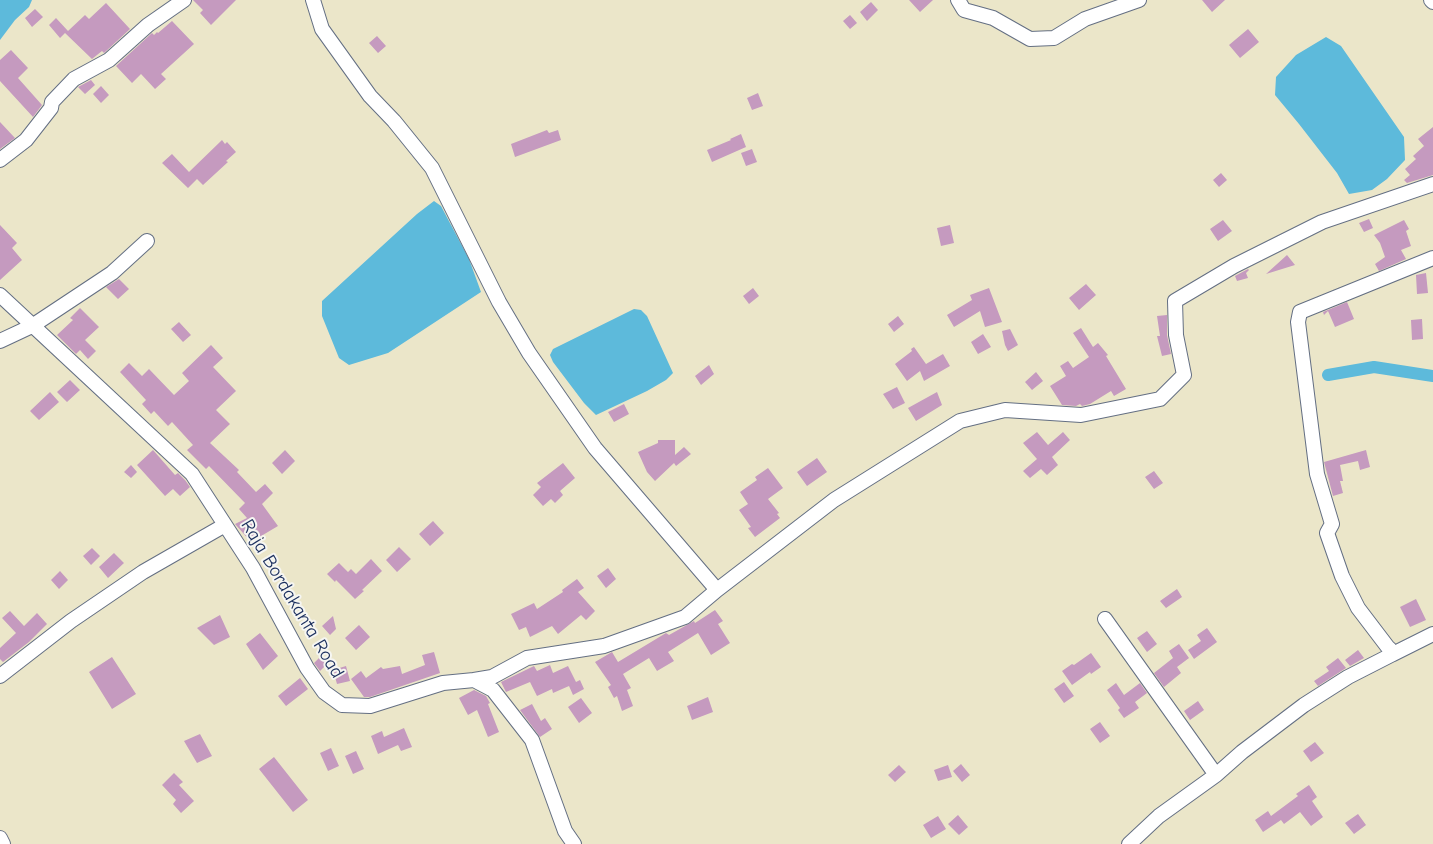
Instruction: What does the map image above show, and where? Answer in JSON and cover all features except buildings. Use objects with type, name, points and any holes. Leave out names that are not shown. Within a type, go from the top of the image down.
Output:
[{"type":"street","points":[[0,160],[26,140],[51,108],[52,102],[74,79],[110,60],[148,25],[184,0]]},
{"type":"street","points":[[313,0],[322,29],[370,96],[394,121],[432,168],[499,302],[534,361],[594,448],[717,590]]},
{"type":"street","points":[[958,0],[964,10],[993,18],[1030,39],[1054,38],[1085,19],[1140,0]]},
{"type":"street","name":"Raja Bordakanta Road","points":[[0,295],[192,474],[253,568],[307,668],[324,692],[342,705],[370,706],[443,683],[492,677],[527,658],[604,646],[685,617],[834,500],[960,421],[1005,410],[1081,415],[1160,399],[1184,375],[1176,334],[1175,301],[1234,266],[1322,222],[1433,184]]},
{"type":"street","points":[[0,341],[32,326],[112,273],[147,241]]},
{"type":"street","points":[[1394,654],[1348,589],[1317,474],[1298,322],[1300,312],[1433,258]]},
{"type":"street","points":[[0,676],[70,621],[143,572],[225,525]]},
{"type":"street","points":[[1104,620],[1216,775]]},
{"type":"street","points":[[1129,844],[1159,816],[1216,775],[1242,752],[1304,705],[1348,677],[1433,634]]},
{"type":"street","points":[[474,680],[493,690],[532,740],[565,831],[574,844]]},
{"type":"street","points":[[0,838],[2,844]]},
{"type":"water","points":[[0,0],[32,0],[29,7],[15,20],[0,40]]},
{"type":"water","points":[[1326,37],[1341,46],[1404,137],[1405,160],[1387,179],[1372,190],[1349,194],[1337,173],[1275,95],[1276,77],[1296,55]]},
{"type":"water","points":[[434,201],[441,206],[469,259],[481,292],[388,353],[349,365],[339,358],[322,316],[322,301],[417,214]]},
{"type":"water","points":[[634,309],[641,310],[647,316],[673,373],[666,380],[647,391],[596,415],[584,403],[553,362],[550,355],[553,349]]},
{"type":"waterway","points":[[1328,375],[1374,367],[1433,376]]}]
